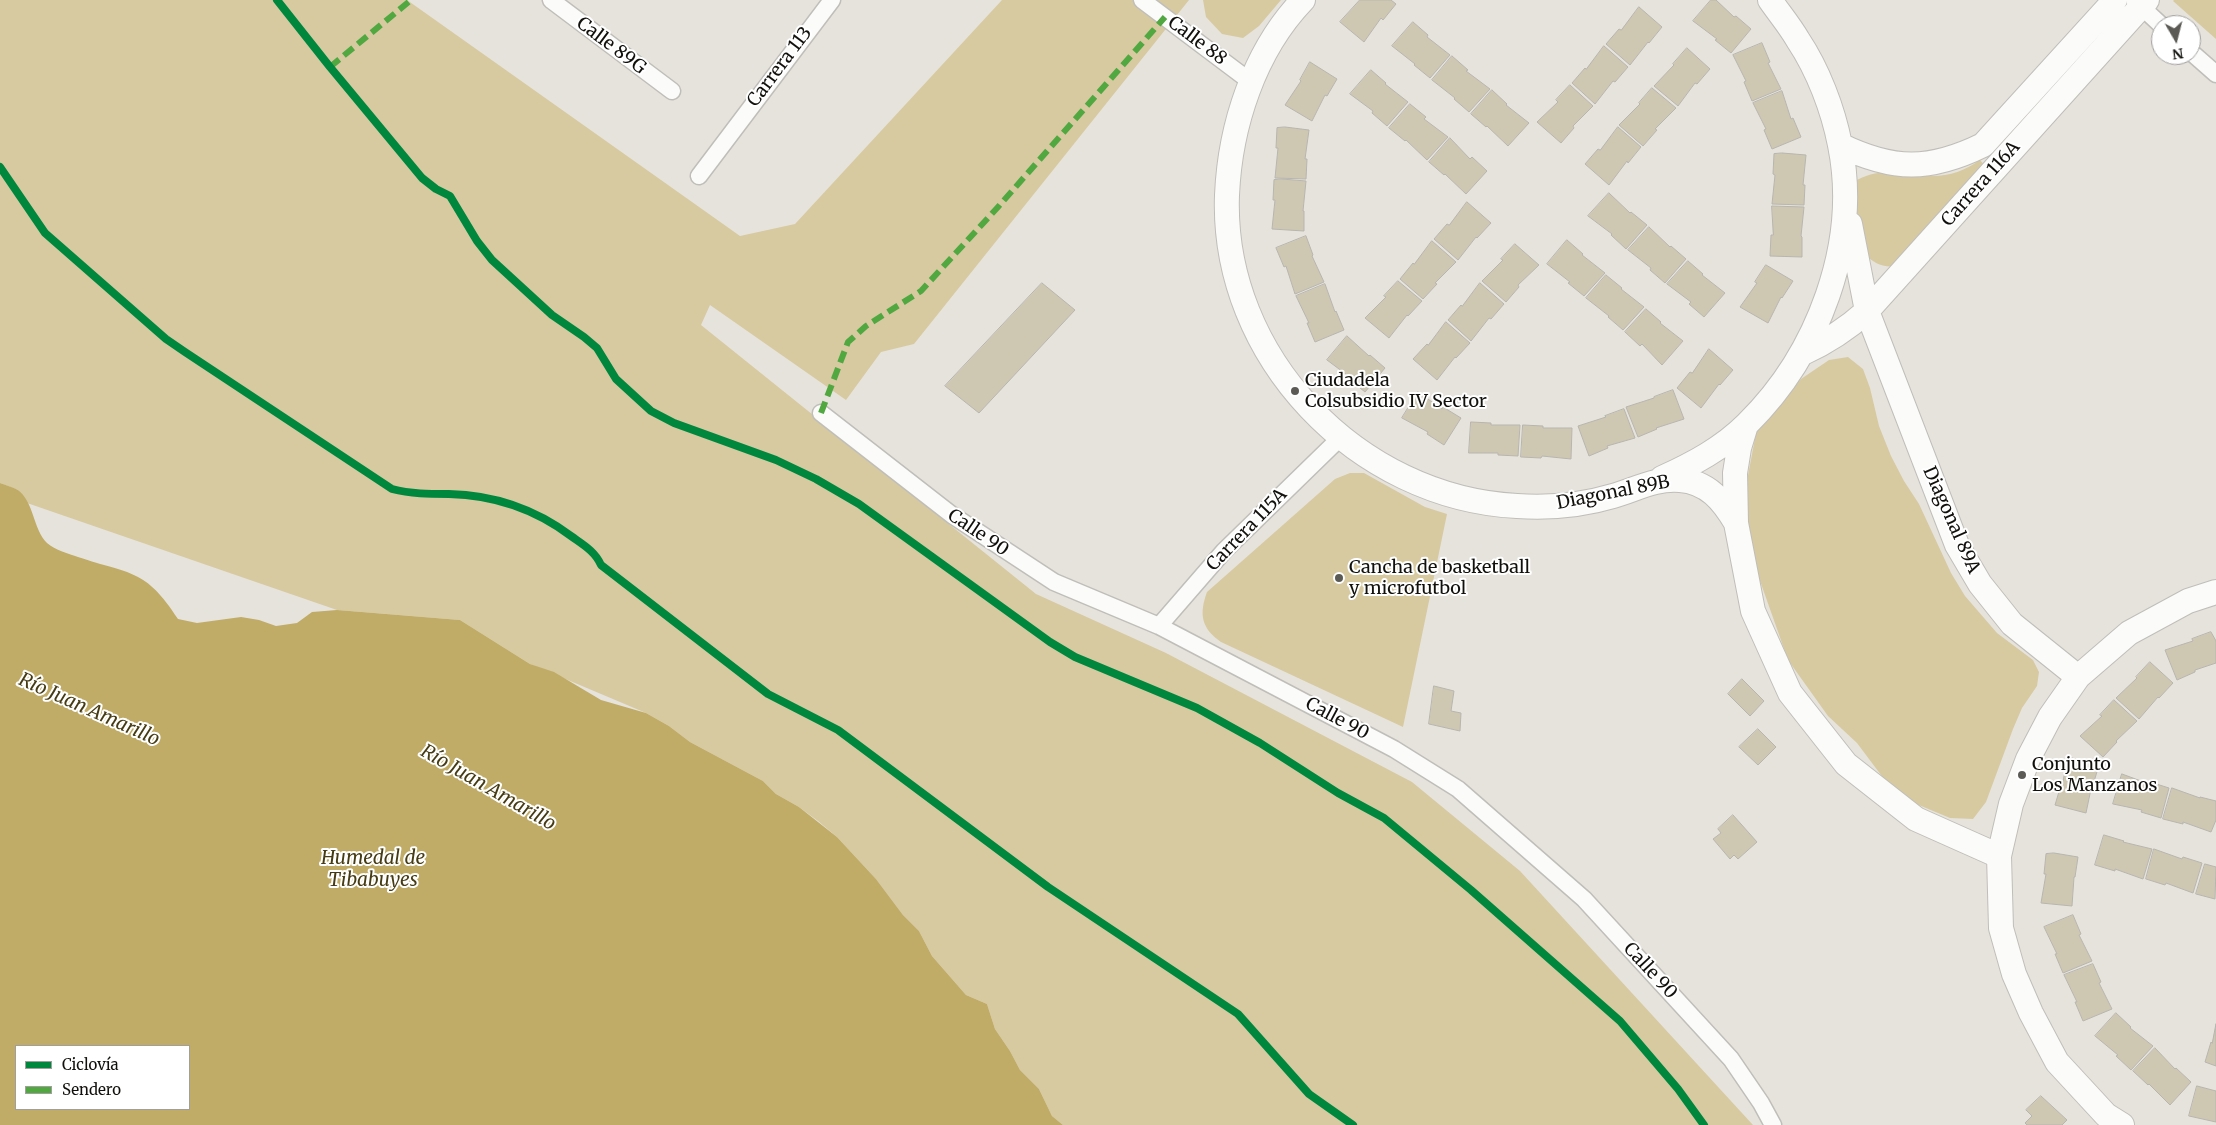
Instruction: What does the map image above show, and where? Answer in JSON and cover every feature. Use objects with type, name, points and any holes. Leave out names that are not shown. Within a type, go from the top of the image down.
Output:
[{"type":"street","name":"Calle 89G","points":[[551,0],[672,91]]},
{"type":"street","name":"Carrera 113","points":[[698,176],[832,0]]},
{"type":"street","name":"Calle 88","points":[[1142,0],[1251,82]]},
{"type":"street","name":"Diagonal 89B","points":[[1303,0],[1281,28],[1251,82],[1238,119],[1230,158],[1227,197],[1229,236],[1236,274],[1248,312],[1286,381],[1311,411],[1340,438],[1379,465],[1423,486],[1469,500],[1517,506],[1565,505],[1613,496],[1658,480],[1682,480],[1705,487],[1724,502],[1736,523]]},
{"type":"street","name":"Diagonal 89A","points":[[1770,0],[1799,40],[1822,86],[1840,145],[1845,198],[1867,312],[1957,545],[1980,584],[2012,624],[2078,677]]},
{"type":"street","name":"Carrera 116A","points":[[1840,145],[1864,156],[1900,165],[1934,163],[1958,157],[1983,145],[2115,0]]},
{"type":"street","name":"Carrera 116A","points":[[1802,353],[1826,342],[1848,328],[1867,312],[2141,2]]},
{"type":"street","points":[[2141,2],[2152,15]]},
{"type":"street","points":[[2201,61],[2216,74]]},
{"type":"street","name":"Diagonal 89A","points":[[1658,480],[1690,465],[1720,447],[1746,425],[1774,395],[1802,353],[1829,294],[1841,246],[1845,198]]},
{"type":"street","points":[[1829,294],[1847,296],[1854,299],[1867,312]]},
{"type":"street","name":"Calle 90","points":[[821,412],[952,515],[1054,582],[1159,626],[1394,749],[1458,789],[1584,900],[1731,1059],[1774,1125]]},
{"type":"street","name":"Diagonal 89B","points":[[1746,425],[1739,448],[1735,473],[1736,523],[1753,611],[1790,693],[1846,764],[1916,819],[1999,856]]},
{"type":"street","name":"Carrera 115A","points":[[1159,626],[1224,551],[1340,438]]},
{"type":"street","points":[[2122,1125],[2106,1115],[2057,1062],[2031,1013],[2014,974],[2001,928],[1999,856],[2011,804],[2028,759],[2050,716],[2078,677],[2129,633],[2188,601],[2216,592]]},
{"type":"shaded area","points":[[0,0],[407,0],[740,236],[795,224],[1002,0],[1189,0],[914,344],[881,352],[846,400],[710,305],[701,325],[1036,594],[1166,653],[1412,782],[1520,871],[1753,1125],[1063,1125],[1052,1116],[1039,1089],[1020,1070],[995,1029],[987,1004],[966,995],[932,956],[919,931],[903,915],[876,879],[837,837],[799,807],[776,794],[763,781],[690,742],[669,726],[646,713],[530,664],[460,620],[337,610],[27,503],[18,490],[0,483]]},
{"type":"shaded area","points":[[1203,0],[1281,0],[1259,26],[1243,38],[1222,34],[1206,17]]},
{"type":"shaded area","points":[[2174,0],[2216,0],[2216,39],[2201,26],[2201,15],[2189,15]]},
{"type":"shaded area","points":[[1980,160],[1987,168],[1896,266],[1879,264],[1871,260],[1864,253],[1852,183],[1872,174],[1890,172],[1928,176],[1949,174],[1962,170]]},
{"type":"shaded area","points":[[1848,357],[1863,369],[1870,388],[1879,426],[1891,456],[1919,504],[1951,573],[1965,596],[1997,633],[2033,660],[2039,672],[2037,686],[2022,708],[1986,802],[1973,819],[1950,818],[1914,803],[1884,779],[1857,743],[1828,716],[1788,660],[1759,578],[1749,540],[1746,486],[1756,433],[1801,379],[1829,360]]},
{"type":"shaded area","points":[[1350,473],[1364,473],[1425,507],[1447,514],[1403,727],[1221,642],[1209,631],[1204,620],[1203,607],[1207,592],[1335,479]]},
{"type":"water","name":"Humedal de Tibabuyes","points":[[0,483],[18,490],[23,495],[31,508],[42,537],[47,543],[66,553],[136,576],[156,590],[178,619],[197,623],[241,617],[259,620],[276,626],[297,623],[312,612],[337,610],[460,620],[530,664],[554,672],[601,700],[646,713],[669,726],[690,742],[763,781],[776,794],[799,807],[837,837],[876,879],[903,915],[919,931],[932,956],[966,995],[987,1004],[995,1029],[1020,1070],[1039,1089],[1052,1116],[1063,1125],[0,1125]]},
{"type":"building","points":[[1360,0],[1391,0],[1396,4],[1383,20],[1381,18],[1364,42],[1340,22]]},
{"type":"building","points":[[1711,0],[1716,0],[1734,17],[1736,16],[1751,29],[1731,53],[1715,40],[1717,39],[1693,21]]},
{"type":"building","points":[[1639,7],[1662,27],[1630,65],[1606,44],[1619,29],[1621,30]]},
{"type":"building","points":[[1413,22],[1428,35],[1427,37],[1450,55],[1430,78],[1392,46]]},
{"type":"building","points":[[1762,43],[1770,62],[1768,63],[1781,89],[1752,101],[1744,82],[1746,81],[1733,55]]},
{"type":"building","points":[[1604,46],[1628,67],[1615,82],[1613,81],[1595,104],[1572,83]]},
{"type":"building","points":[[1687,48],[1710,69],[1697,84],[1695,83],[1678,106],[1654,86]]},
{"type":"building","points":[[1452,56],[1468,70],[1466,71],[1490,89],[1469,112],[1432,80]]},
{"type":"building","points":[[1310,62],[1337,79],[1327,96],[1325,95],[1312,121],[1285,105],[1301,81]]},
{"type":"building","points":[[1371,70],[1408,102],[1387,126],[1372,113],[1373,111],[1350,94]]},
{"type":"building","points":[[1570,85],[1593,106],[1573,126],[1574,128],[1561,143],[1537,122],[1558,102],[1556,100]]},
{"type":"building","points":[[1652,88],[1676,108],[1655,129],[1657,130],[1643,146],[1619,125],[1640,104]]},
{"type":"building","points":[[1492,90],[1506,105],[1529,123],[1508,146],[1471,114]]},
{"type":"building","points":[[1782,91],[1791,119],[1793,118],[1801,137],[1772,149],[1764,130],[1766,129],[1753,103]]},
{"type":"building","points":[[1410,104],[1426,117],[1424,119],[1448,137],[1427,160],[1406,140],[1389,128]]},
{"type":"building","points":[[1618,127],[1641,147],[1628,163],[1627,161],[1609,185],[1585,164],[1598,149],[1600,150]]},
{"type":"building","points":[[1277,128],[1309,130],[1305,159],[1307,159],[1306,179],[1275,178],[1278,148],[1276,148]]},
{"type":"building","points":[[1450,138],[1470,159],[1472,157],[1487,171],[1466,194],[1429,162]]},
{"type":"building","points":[[1774,154],[1806,155],[1803,185],[1805,185],[1804,205],[1772,204],[1775,175],[1773,174]]},
{"type":"building","points":[[1274,180],[1306,181],[1303,211],[1304,231],[1272,229],[1275,200],[1273,200]]},
{"type":"building","points":[[1609,193],[1630,213],[1647,225],[1626,249],[1612,234],[1588,216]]},
{"type":"building","points":[[1467,202],[1491,223],[1476,237],[1458,260],[1434,239],[1447,224],[1449,225]]},
{"type":"building","points":[[1772,206],[1804,207],[1801,236],[1802,257],[1770,256],[1771,235],[1773,235]]},
{"type":"building","points":[[1649,227],[1686,259],[1665,283],[1650,270],[1651,268],[1628,250]]},
{"type":"building","points":[[1306,236],[1312,256],[1324,282],[1295,294],[1286,266],[1284,267],[1276,248]]},
{"type":"building","points":[[1567,240],[1605,273],[1584,296],[1547,264]]},
{"type":"building","points":[[1432,241],[1456,262],[1435,283],[1437,284],[1423,299],[1400,279]]},
{"type":"building","points":[[1515,244],[1539,265],[1518,285],[1519,287],[1506,302],[1482,281],[1503,260],[1501,259]]},
{"type":"building","points":[[1688,261],[1725,293],[1704,317],[1689,304],[1691,302],[1667,284]]},
{"type":"building","points":[[1766,265],[1793,281],[1781,297],[1768,323],[1740,307],[1757,283],[1755,282]]},
{"type":"building","points":[[1606,275],[1644,307],[1623,330],[1586,298]]},
{"type":"building","points":[[1398,281],[1422,301],[1407,315],[1389,338],[1365,318],[1386,297],[1384,296]]},
{"type":"building","points":[[1042,283],[1075,310],[979,413],[945,386]]},
{"type":"building","points":[[1480,283],[1504,304],[1491,319],[1489,318],[1471,341],[1448,320]]},
{"type":"building","points":[[1325,284],[1344,330],[1315,342],[1307,323],[1309,323],[1296,296]]},
{"type":"building","points":[[1646,309],[1683,341],[1662,365],[1642,344],[1640,346],[1625,332]]},
{"type":"building","points":[[1446,322],[1470,343],[1455,357],[1437,380],[1413,359],[1428,345]]},
{"type":"building","points":[[1347,336],[1385,368],[1365,392],[1349,379],[1351,378],[1327,360]]},
{"type":"building","points":[[1709,349],[1733,370],[1719,384],[1701,408],[1677,388],[1690,372],[1692,373]]},
{"type":"building","points":[[1673,390],[1684,419],[1656,428],[1638,437],[1626,407]]},
{"type":"building","points":[[1418,392],[1442,409],[1443,407],[1461,418],[1444,445],[1427,434],[1428,432],[1402,418]]},
{"type":"building","points":[[1624,409],[1635,438],[1607,446],[1608,448],[1589,456],[1578,426]]},
{"type":"building","points":[[1471,422],[1491,423],[1491,425],[1520,425],[1518,456],[1498,455],[1498,453],[1469,453]]},
{"type":"building","points":[[1523,425],[1543,426],[1543,428],[1572,428],[1571,459],[1542,456],[1541,458],[1521,457]]},
{"type":"building","points":[[2211,632],[2216,641],[2216,663],[2195,670],[2195,672],[2177,680],[2165,650],[2193,641],[2192,639]]},
{"type":"building","points":[[2150,662],[2173,683],[2139,719],[2116,698],[2137,678]]},
{"type":"building","points":[[1742,679],[1764,701],[1750,716],[1728,694]]},
{"type":"building","points":[[1434,686],[1454,691],[1451,711],[1461,713],[1460,731],[1429,724]]},
{"type":"building","points":[[2114,700],[2137,721],[2116,741],[2103,757],[2080,736],[2102,716],[2100,715]]},
{"type":"building","points":[[1758,729],[1776,747],[1758,765],[1739,747]]},
{"type":"building","points":[[2068,757],[2099,765],[2092,784],[2086,813],[2055,805],[2062,785]]},
{"type":"building","points":[[2122,774],[2149,784],[2150,782],[2169,788],[2161,818],[2141,812],[2142,810],[2113,804]]},
{"type":"building","points":[[2172,788],[2200,798],[2216,801],[2216,820],[2211,832],[2183,822],[2183,824],[2163,819]]},
{"type":"building","points":[[1733,815],[1757,842],[1738,859],[1734,855],[1730,859],[1713,839],[1721,833],[1718,829]]},
{"type":"building","points":[[2104,835],[2152,849],[2143,879],[2115,869],[2115,871],[2095,865]]},
{"type":"building","points":[[2154,849],[2182,859],[2183,857],[2202,863],[2193,893],[2166,883],[2165,885],[2146,879]]},
{"type":"building","points":[[2054,853],[2078,857],[2074,877],[2072,906],[2041,903],[2046,874],[2044,874],[2046,854]]},
{"type":"building","points":[[2205,864],[2216,867],[2215,899],[2196,894]]},
{"type":"building","points":[[2073,915],[2081,934],[2079,935],[2092,961],[2063,973],[2055,954],[2057,954],[2044,927]]},
{"type":"building","points":[[2093,964],[2101,982],[2099,983],[2112,1009],[2083,1021],[2075,1002],[2077,1002],[2064,975]]},
{"type":"building","points":[[2116,1013],[2130,1028],[2153,1046],[2131,1070],[2116,1056],[2118,1055],[2095,1036]]},
{"type":"building","points":[[2216,1024],[2216,1066],[2205,1062]]},
{"type":"building","points":[[2155,1048],[2175,1069],[2191,1082],[2170,1105],[2133,1071]]},
{"type":"building","points":[[2197,1086],[2216,1091],[2216,1122],[2189,1116]]},
{"type":"building","points":[[2041,1096],[2067,1120],[2062,1125],[2027,1125],[2025,1123],[2032,1116],[2026,1110]]},
{"type":"marked path","points":[[330,67],[411,0]]},
{"type":"marked path","points":[[821,413],[848,342],[866,326],[921,291],[998,207],[1165,17]]},
{"type":"cycle path","points":[[277,0],[422,178],[436,189],[450,196],[477,241],[492,260],[552,315],[597,348],[616,379],[651,411],[674,423],[776,460],[816,479],[859,504],[1050,642],[1075,657],[1197,708],[1260,743],[1338,793],[1384,818],[1471,890],[1620,1021],[1678,1089],[1704,1125]]},
{"type":"cycle path","points":[[0,167],[45,233],[166,339],[392,489],[406,492],[482,497],[513,505],[557,526],[588,548],[601,565],[768,694],[838,730],[1048,887],[1238,1014],[1309,1094],[1353,1125]]},
{"type":"place","name":"Ciudadela Colsubsidio IV Sector","points":[[1295,391]]},
{"type":"place","name":"Cancha de basketball y microfutbol","points":[[1339,578]]},
{"type":"place","name":"Conjunto Los Manzanos","points":[[2022,775]]},
{"type":"water label","name":"Río Juan Amarillo","points":[[89,710]]},
{"type":"water label","name":"Río Juan Amarillo","points":[[488,788]]}]
